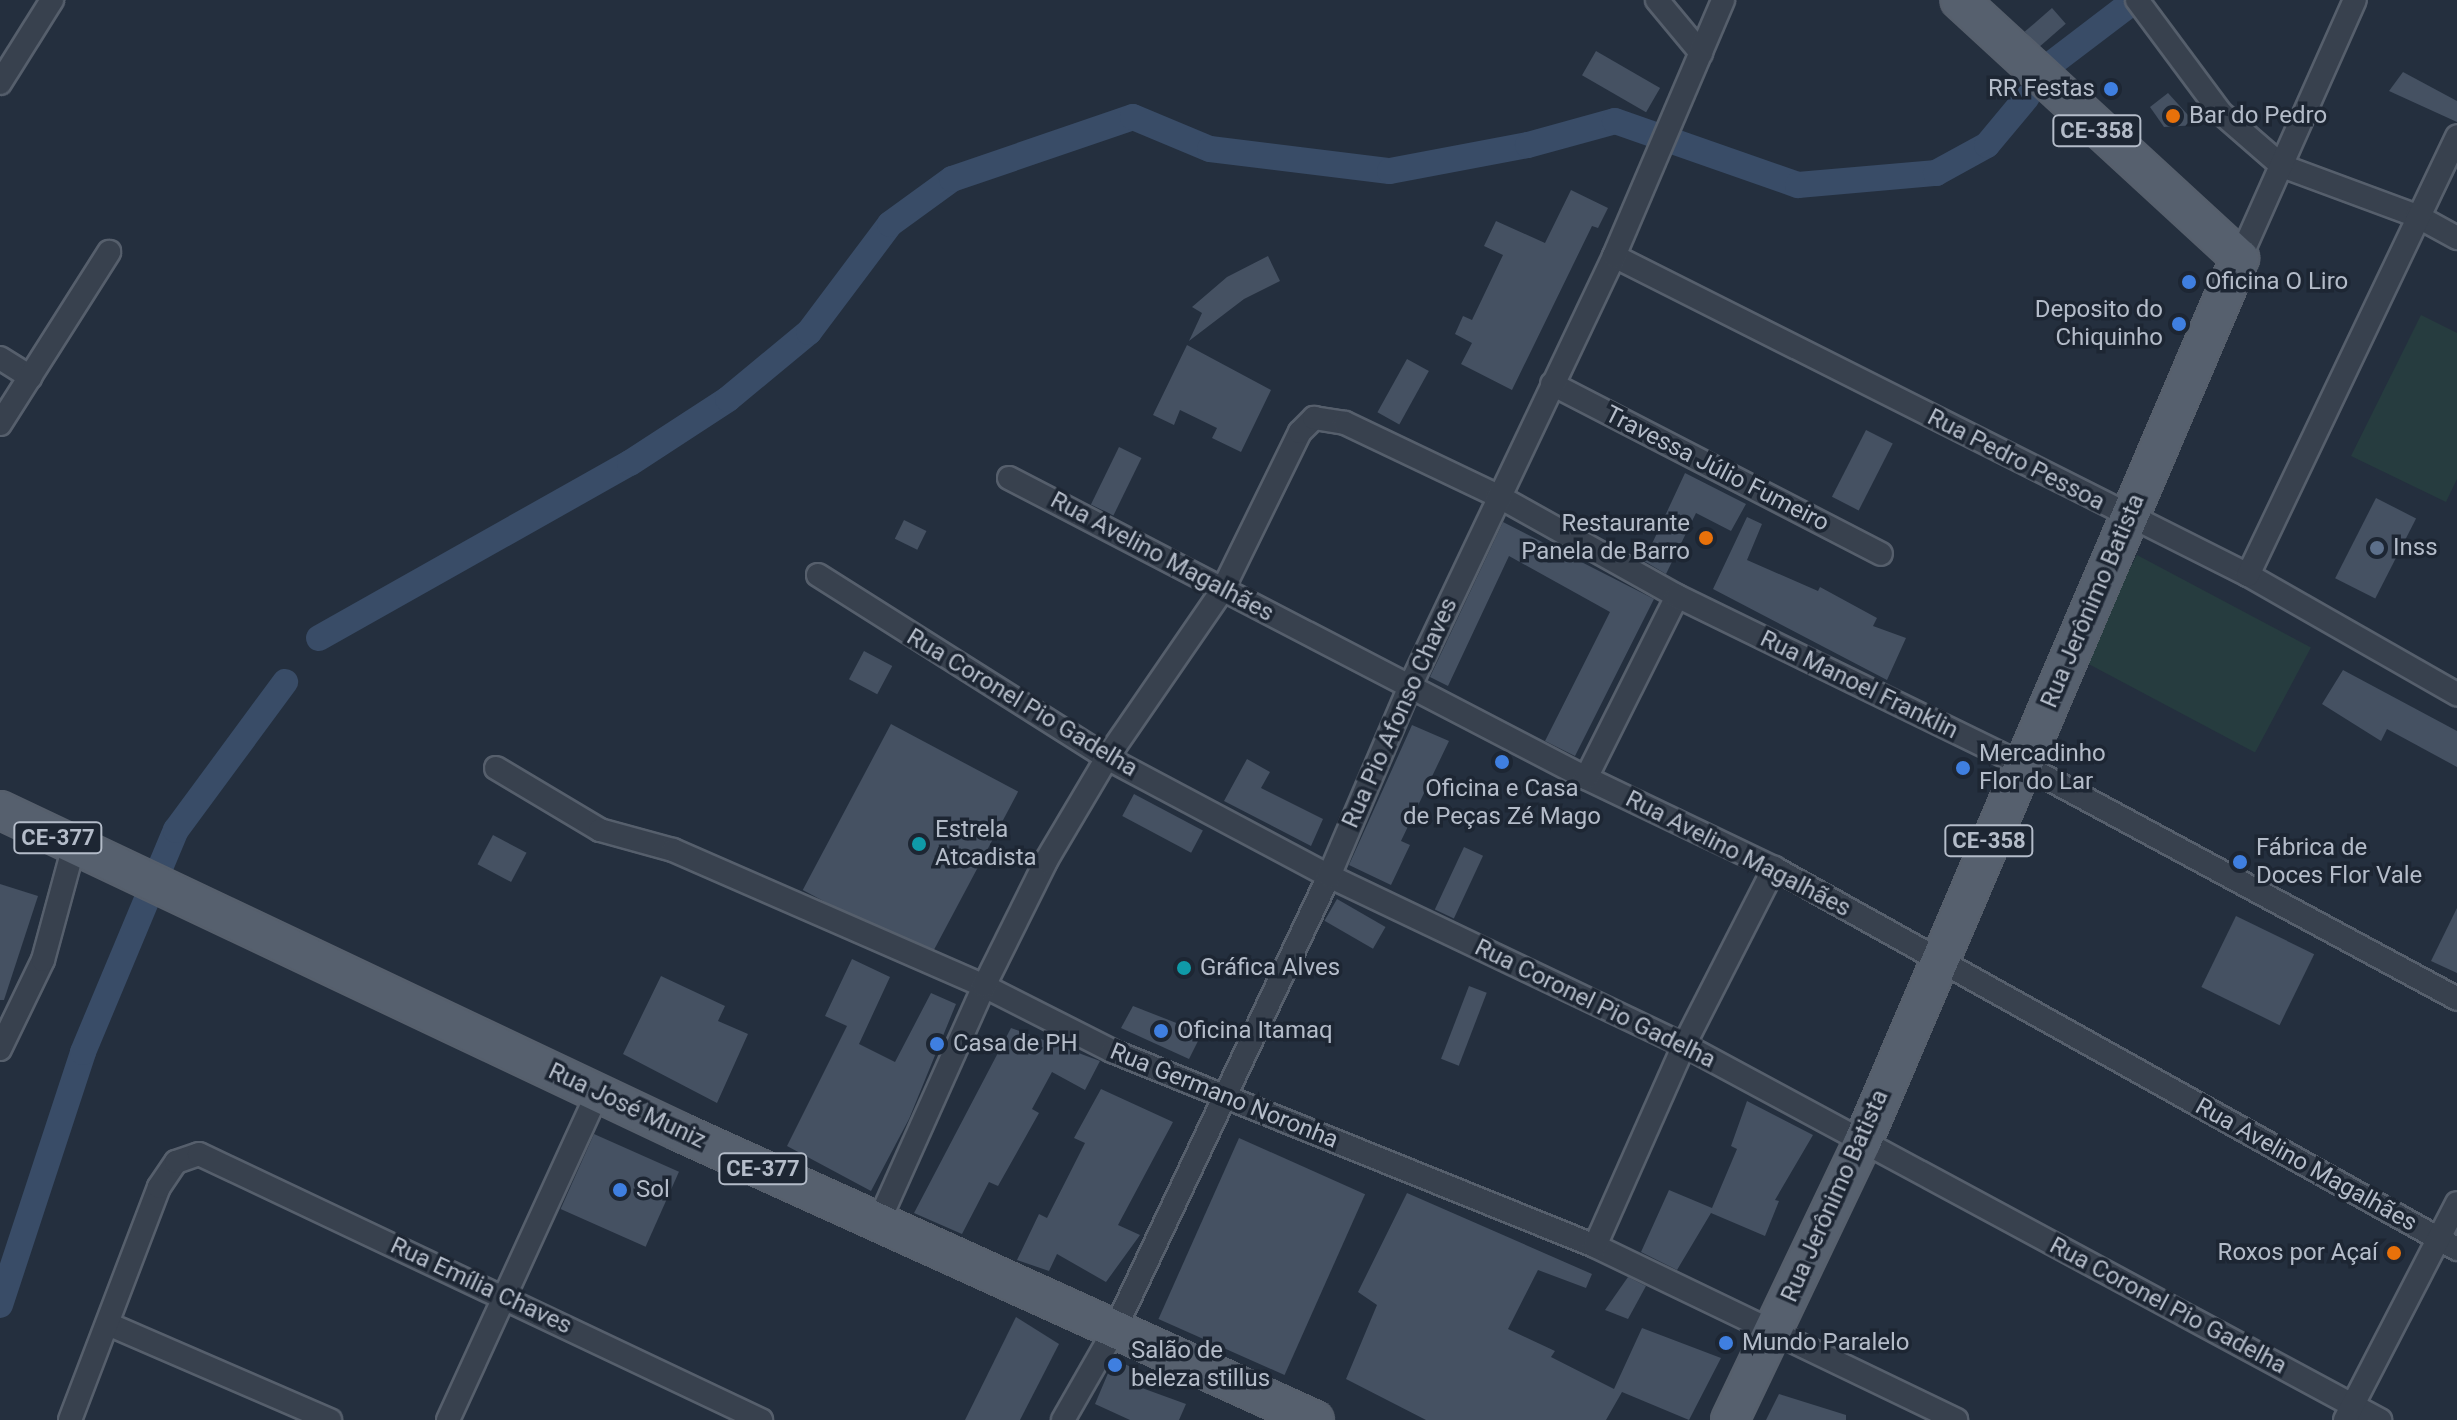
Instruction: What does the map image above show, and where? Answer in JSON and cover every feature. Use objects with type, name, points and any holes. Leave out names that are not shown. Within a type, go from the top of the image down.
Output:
[{"type":"main road","name":"CE-358","points":[[1959,0],[2240,258]]},
{"type":"main road","name":"Rua Jerônimo Batista","points":[[1730,1420],[1863,1141],[1937,959],[2240,258]]},
{"type":"main road","name":"CE-377","points":[[0,810],[74,846]]},
{"type":"main road","name":"Rua José Muniz","points":[[74,846],[215,909],[598,1093],[1114,1331],[1315,1420]]},
{"type":"street","points":[[0,83],[52,0]]},
{"type":"street","points":[[1657,0],[1701,53]]},
{"type":"street","name":"Rua Pio Afonso Chaves","points":[[1063,1420],[1114,1331],[1329,876],[1410,686],[1614,256],[1723,0]]},
{"type":"street","name":"Rua Jerônimo Batista","points":[[2240,258],[2350,3]]},
{"type":"street","points":[[2140,4],[2221,113],[2282,166],[2417,216],[2457,238]]},
{"type":"street","points":[[2248,575],[2457,136]]},
{"type":"street","points":[[0,424],[109,252]]},
{"type":"street","name":"Rua Pedro Pessoa","points":[[1614,256],[2248,575],[2457,694]]},
{"type":"street","points":[[0,358],[30,377]]},
{"type":"street","name":"Travessa Júlio Fumeiro","points":[[1552,384],[1881,554]]},
{"type":"street","name":"Rua Manoel Franklin","points":[[1223,589],[1300,432],[1314,418],[1337,420],[1498,496],[1677,596],[2023,765],[2457,999]]},
{"type":"street","name":"Rua Avelino Magalhães","points":[[1009,478],[1586,778],[1774,868],[2447,1244]]},
{"type":"street","name":"Rua Coronel Pio Gadelha","points":[[818,575],[1107,758],[1329,876],[1684,1045],[1863,1141],[2348,1413],[2380,1420]]},
{"type":"street","points":[[879,1221],[984,986],[1046,861],[1107,758],[1223,589]]},
{"type":"street","points":[[1586,778],[1677,596]]},
{"type":"street","name":"Rua Germano Noronha","points":[[496,768],[600,830],[673,850],[984,986],[1112,1051],[1595,1246],[1956,1420]]},
{"type":"street","points":[[0,1049],[43,960],[74,846]]},
{"type":"street","points":[[1595,1246],[1684,1045],[1774,868]]},
{"type":"street","points":[[448,1420],[507,1298],[598,1093]]},
{"type":"street","name":"Rua Emília Chaves","points":[[108,1324],[125,1269],[168,1170],[199,1154],[761,1420]]},
{"type":"street","points":[[2348,1413],[2447,1244],[2457,1203]]},
{"type":"street","points":[[70,1420],[108,1324],[330,1420]]},
{"type":"green space","points":[[2421,315],[2457,333],[2457,479],[2446,502],[2351,456]]},
{"type":"green space","points":[[2137,555],[2311,647],[2255,753],[2081,660]]},
{"type":"building","points":[[2052,8],[2066,24],[2039,47],[2025,32]]},
{"type":"building","points":[[1596,51],[1660,88],[1646,112],[1582,75]]},
{"type":"building","points":[[2403,72],[2457,101],[2457,122],[2389,91]]},
{"type":"building","name":"Bar do Pedro","points":[[2168,93],[2197,125],[2164,127],[2150,107]]},
{"type":"building","points":[[1571,190],[1608,208],[1598,228],[1592,226],[1512,390],[1461,364],[1472,343],[1455,334],[1463,316],[1472,320],[1503,255],[1484,246],[1496,221],[1545,243]]},
{"type":"building","points":[[1268,256],[1280,281],[1244,299],[1189,341],[1202,313],[1192,307],[1227,277]]},
{"type":"building","points":[[1187,345],[1271,390],[1241,452],[1212,438],[1217,428],[1180,410],[1174,425],[1153,415]]},
{"type":"building","points":[[1407,359],[1429,371],[1399,424],[1377,412]]},
{"type":"building","points":[[1866,430],[1893,444],[1859,510],[1832,497]]},
{"type":"building","points":[[1119,447],[1141,458],[1113,515],[1091,505]]},
{"type":"building","points":[[1685,473],[1746,504],[1731,531],[1696,513],[1666,574],[1644,561]]},
{"type":"building","name":"Inss","points":[[2376,498],[2416,518],[2375,599],[2335,578]]},
{"type":"building","points":[[1747,517],[1762,524],[1747,560],[1818,591],[1820,587],[1877,618],[1873,626],[1906,638],[1887,680],[1713,589]]},
{"type":"building","points":[[904,520],[926,531],[917,550],[895,539]]},
{"type":"building","points":[[1503,522],[1654,599],[1575,756],[1545,741],[1610,612],[1509,556],[1448,686],[1430,677]]},
{"type":"building","points":[[864,651],[892,666],[877,694],[849,679]]},
{"type":"building","points":[[2343,670],[2457,731],[2457,767],[2387,729],[2381,741],[2322,704]]},
{"type":"building","name":"Estrela Atcadista","points":[[891,724],[1018,792],[930,958],[803,890]]},
{"type":"building","points":[[1412,725],[1449,741],[1401,841],[1410,845],[1391,885],[1349,865]]},
{"type":"building","points":[[1247,759],[1270,772],[1261,788],[1323,819],[1311,846],[1224,801]]},
{"type":"building","points":[[1134,794],[1203,831],[1191,853],[1122,816]]},
{"type":"building","points":[[493,835],[527,853],[511,882],[478,864]]},
{"type":"building","points":[[1464,847],[1483,856],[1454,918],[1435,910]]},
{"type":"building","points":[[0,884],[38,896],[4,1000],[0,1000]]},
{"type":"building","points":[[1337,899],[1385,927],[1373,949],[1324,921]]},
{"type":"building","points":[[2457,908],[2457,973],[2431,961]]},
{"type":"building","points":[[2236,916],[2314,954],[2280,1025],[2201,987]]},
{"type":"building","points":[[852,959],[890,977],[859,1044],[895,1062],[931,993],[956,1004],[909,1119],[871,1191],[787,1146],[847,1026],[825,1016]]},
{"type":"building","points":[[661,976],[725,1006],[718,1021],[748,1034],[717,1103],[623,1054]]},
{"type":"building","points":[[1469,986],[1487,993],[1459,1066],[1441,1059]]},
{"type":"building","name":"Oficina Itamaq","points":[[1133,1006],[1202,1033],[1189,1059],[1121,1028]]},
{"type":"building","points":[[1011,1028],[1100,1061],[1085,1090],[1052,1072],[1032,1109],[1039,1113],[998,1186],[989,1182],[962,1234],[914,1213]]},
{"type":"building","points":[[1101,1089],[1173,1122],[1118,1225],[1140,1235],[1106,1282],[1057,1254],[1049,1271],[1017,1260],[1039,1214],[1047,1218],[1085,1143],[1074,1138]]},
{"type":"building","points":[[1747,1101],[1813,1135],[1775,1200],[1779,1201],[1765,1236],[1711,1213],[1677,1270],[1641,1252],[1669,1190],[1712,1208],[1737,1149],[1731,1146]]},
{"type":"building","name":"Sol","points":[[594,1134],[679,1172],[646,1247],[561,1209]]},
{"type":"building","points":[[1239,1138],[1365,1194],[1285,1375],[1158,1319]]},
{"type":"building","points":[[1407,1193],[1592,1274],[1586,1288],[1538,1270],[1508,1329],[1555,1351],[1551,1357],[1614,1389],[1642,1328],[1721,1358],[1689,1420],[1622,1392],[1606,1420],[1426,1420],[1346,1379],[1377,1305],[1358,1292]]},
{"type":"building","points":[[1628,1277],[1646,1286],[1628,1319],[1605,1310]]},
{"type":"building","points":[[1016,1317],[1059,1344],[1020,1420],[965,1420]]},
{"type":"building","points":[[1114,1359],[1148,1375],[1142,1388],[1186,1404],[1179,1420],[1130,1420],[1095,1404]]},
{"type":"building","points":[[1779,1394],[1846,1415],[1846,1420],[1766,1420]]},
{"type":"waterway","points":[[2055,61],[2135,0]]},
{"type":"waterway","points":[[319,638],[630,463],[728,399],[809,332],[890,224],[952,179],[1133,117],[1210,149],[1390,171],[1528,145],[1615,121],[1798,185],[1936,173],[1987,145],[2027,97]]},
{"type":"waterway","points":[[0,1305],[83,1052],[176,830],[285,682]]},
{"type":"place","name":"RR Festas","points":[[2111,89]]},
{"type":"place","name":"Bar do Pedro","points":[[2173,116]]},
{"type":"place","name":"Oficina O Liro","points":[[2189,282]]},
{"type":"place","name":"Deposito do Chiquinho","points":[[2179,324]]},
{"type":"place","name":"Restaurante Panela de Barro","points":[[1706,538]]},
{"type":"place","name":"Inss","points":[[2377,548]]},
{"type":"place","name":"Oficina e Casa de Peças Zé Mago","points":[[1502,762]]},
{"type":"place","name":"Mercadinho Flor do Lar","points":[[1963,768]]},
{"type":"place","name":"Estrela Atcadista","points":[[919,844]]},
{"type":"place","name":"Fábrica de Doces Flor Vale","points":[[2240,862]]},
{"type":"place","name":"Gráfica Alves","points":[[1184,968]]},
{"type":"place","name":"Oficina Itamaq","points":[[1161,1031]]},
{"type":"place","name":"Casa de PH","points":[[937,1044]]},
{"type":"place","name":"Sol","points":[[620,1190]]},
{"type":"place","name":"Roxos por Açaí","points":[[2394,1253]]},
{"type":"place","name":"Mundo Paralelo","points":[[1726,1343]]},
{"type":"place","name":"Salão de beleza stillus","points":[[1115,1365]]}]
